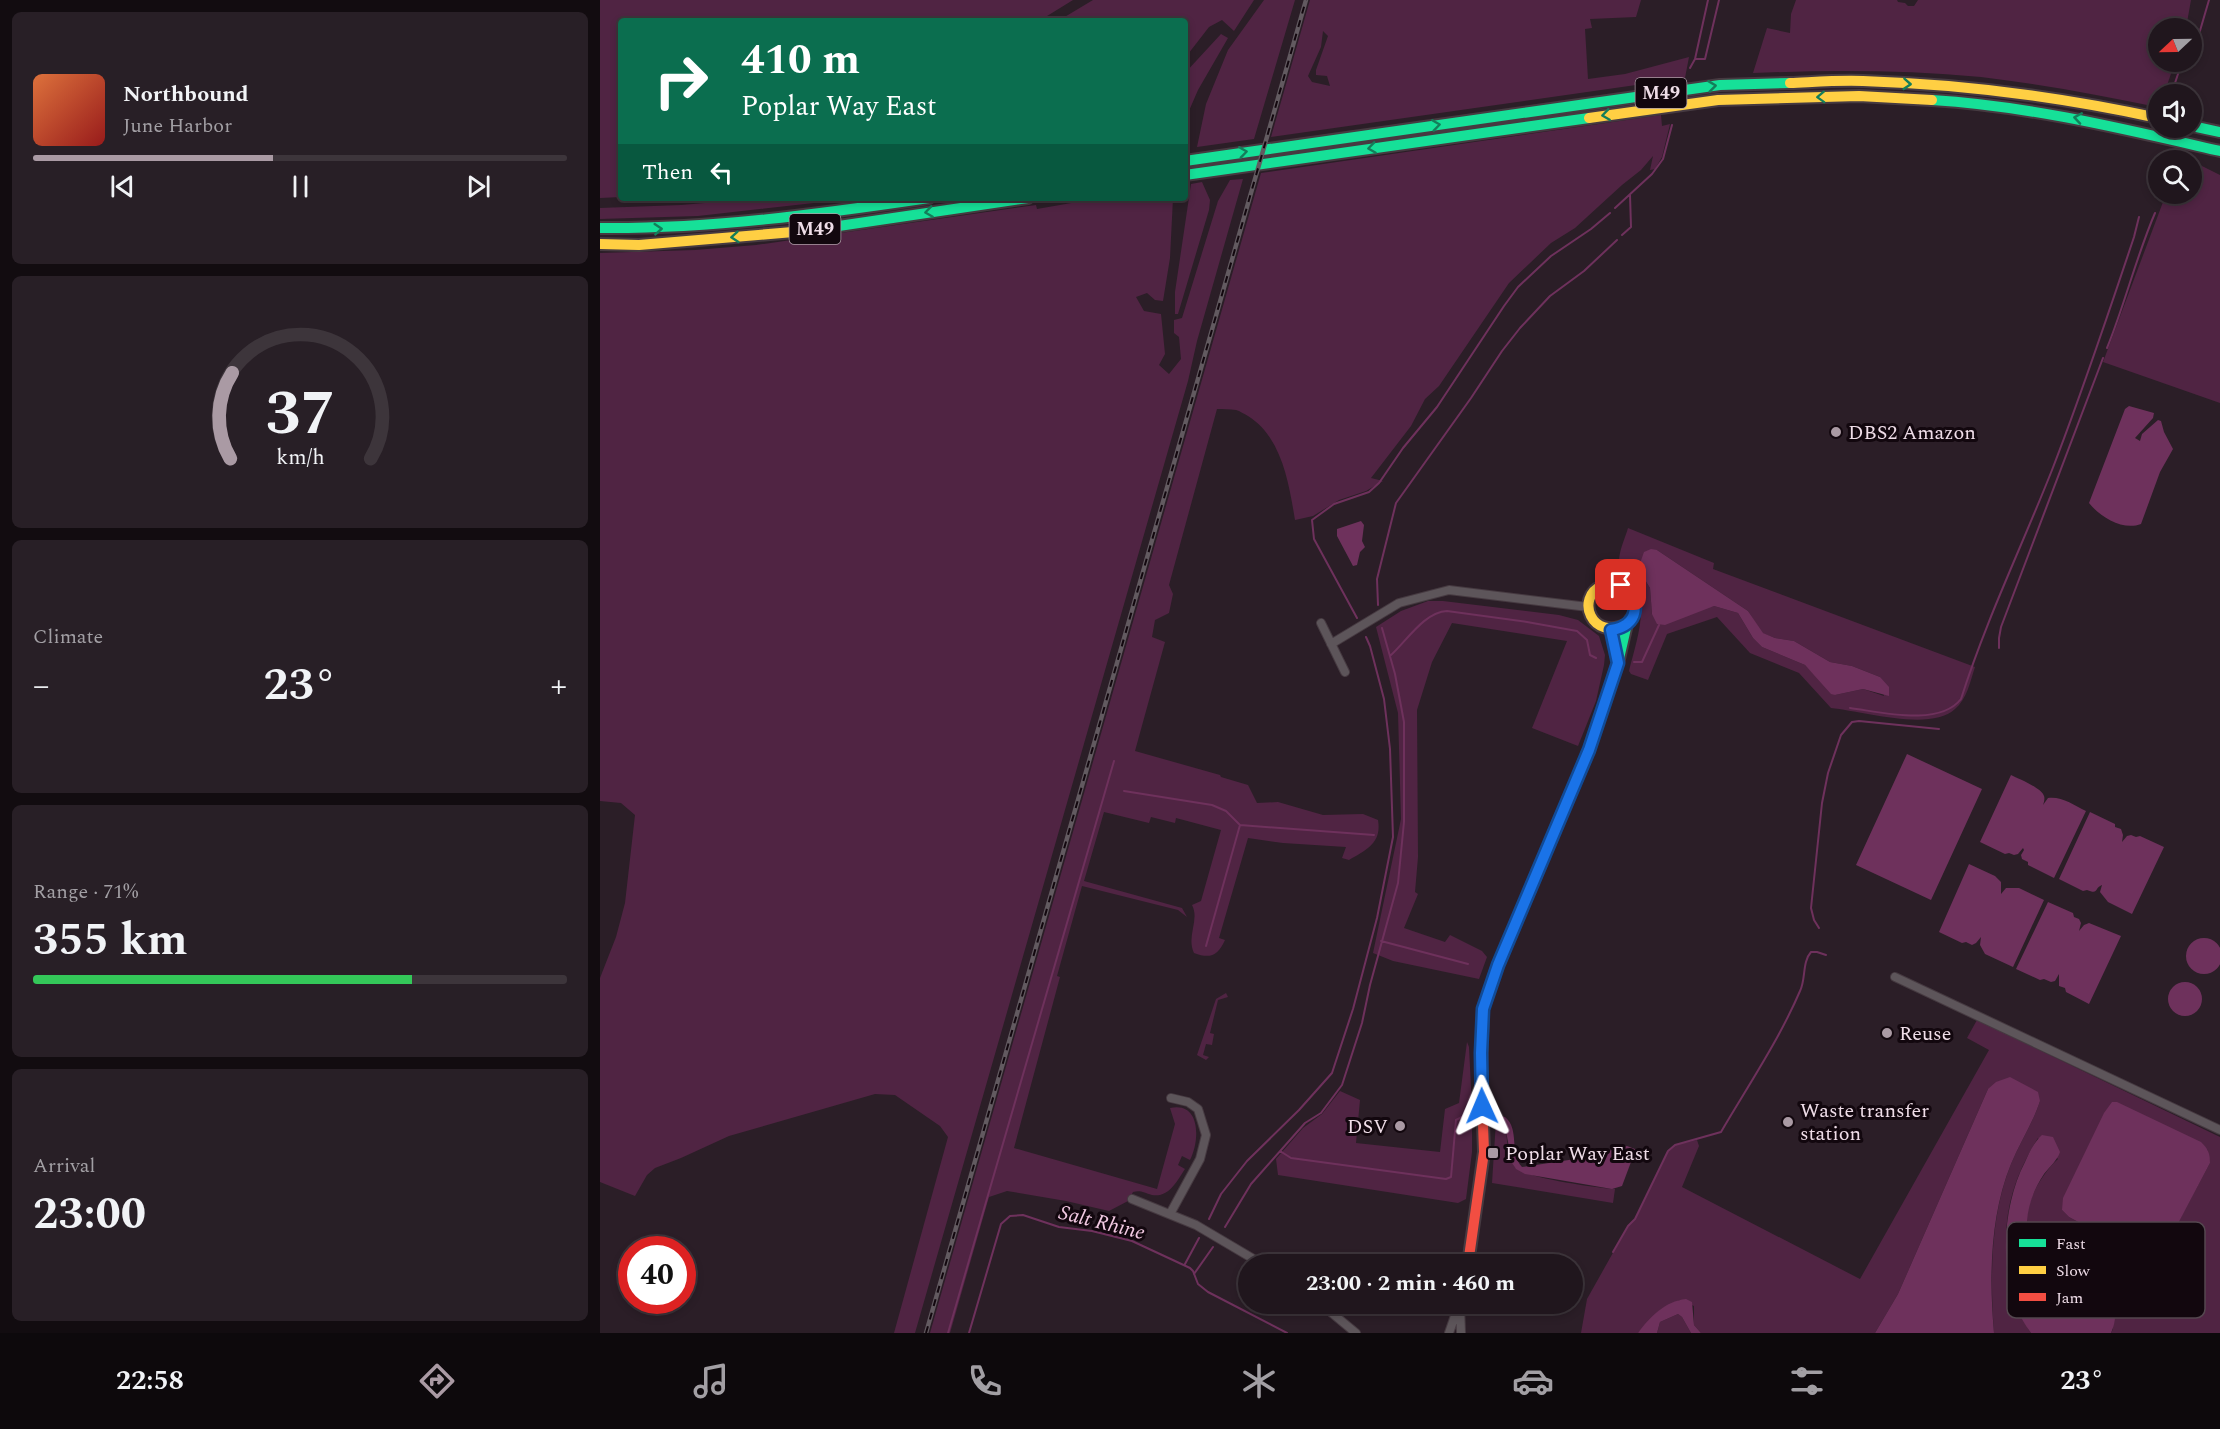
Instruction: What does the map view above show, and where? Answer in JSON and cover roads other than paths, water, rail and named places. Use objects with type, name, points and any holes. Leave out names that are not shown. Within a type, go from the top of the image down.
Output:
[{"type":"main road","name":"M49","points":[[1188,160],[1720,85],[1862,81],[1981,88],[2097,105],[2148,116]]},
{"type":"main road","name":"M49","points":[[1188,175],[1718,100],[1859,96],[1978,103],[2087,120],[2220,151]]},
{"type":"main road","points":[[2202,128],[2220,132]]},
{"type":"main road","name":"M49","points":[[600,228],[646,230],[791,218],[908,201]]},
{"type":"main road","name":"M49","points":[[600,244],[639,245],[789,233],[1008,201]]},
{"type":"main road","points":[[1469,1254],[1484,1152],[1481,1053],[1483,1009],[1498,965],[1589,750],[1618,663],[1627,624],[1634,614],[1635,602],[1630,592],[1621,585],[1612,583],[1598,587],[1591,595],[1588,607],[1592,619],[1601,627],[1611,630],[1627,624]]},
{"type":"street","points":[[1332,644],[1399,603],[1449,590],[1588,607]]},
{"type":"street","points":[[1321,623],[1345,672]]},
{"type":"street","points":[[1611,630],[1618,663]]},
{"type":"street","points":[[1895,977],[2220,1130]]},
{"type":"street","points":[[1170,1214],[1200,1159],[1206,1136],[1198,1108],[1188,1102],[1171,1098]]},
{"type":"street","points":[[1132,1199],[1203,1229],[1245,1254]]},
{"type":"street","points":[[1332,1314],[1356,1333]]},
{"type":"street","points":[[1449,1333],[1456,1314]]},
{"type":"street","points":[[1460,1314],[1461,1333]]},
{"type":"waterway","points":[[1690,68],[1695,59],[1708,0]]},
{"type":"waterway","points":[[1695,59],[1705,59],[1719,0]]},
{"type":"waterway","points":[[2202,24],[2209,0]]},
{"type":"waterway","points":[[2175,84],[2179,72]]},
{"type":"waterway","points":[[1615,208],[1652,174],[1663,159],[1672,125]]},
{"type":"waterway","points":[[1622,235],[1631,227],[1630,195]]},
{"type":"waterway","points":[[1357,618],[1314,539],[1312,520],[1334,504],[1369,492],[1379,483],[1403,448],[1437,407],[1518,287],[1551,256],[1610,213]]},
{"type":"waterway","points":[[2107,348],[2155,213]]},
{"type":"waterway","points":[[1850,708],[1909,716],[1924,715],[1939,713],[1951,708],[1961,699],[2074,412],[2139,217]]},
{"type":"waterway","points":[[1378,605],[1377,579],[1396,503],[1520,328],[1550,296],[1584,271],[1617,240]]},
{"type":"waterway","points":[[1999,648],[2001,627],[2103,358]]},
{"type":"waterway","points":[[1390,656],[1423,622],[1431,616],[1447,611],[1577,631],[1587,640],[1590,655],[1596,658]]},
{"type":"waterway","points":[[1634,662],[1642,662],[1659,625]]},
{"type":"waterway","points":[[1225,1227],[1251,1184],[1305,1123],[1321,1113],[1342,1085],[1362,1023],[1398,883],[1404,822],[1404,722],[1395,674],[1382,628]]},
{"type":"waterway","points":[[1209,1219],[1221,1194],[1247,1161],[1299,1110],[1332,1073],[1353,1009],[1377,918],[1393,837],[1390,749],[1384,699],[1366,637]]},
{"type":"waterway","points":[[1819,928],[1811,908],[1822,803],[1828,773],[1841,735],[1852,722],[1859,721],[1939,729]]},
{"type":"waterway","points":[[948,1333],[1114,761]]},
{"type":"waterway","points":[[1124,791],[1212,805],[1226,811],[1240,825],[1374,835]]},
{"type":"waterway","points":[[1206,946],[1240,825]]},
{"type":"waterway","points":[[1381,941],[1468,964]]},
{"type":"waterway","points":[[1613,1252],[1628,1226],[1635,1219],[1668,1151],[1675,1145],[1721,1132],[1792,1009],[1802,986],[1808,956],[1811,952],[1826,955]]},
{"type":"waterway","points":[[1280,1151],[1291,1158],[1446,1179],[1451,1177],[1456,1120],[1464,1116],[1471,1117]]},
{"type":"waterway","name":"Salt Rhine","points":[[969,1333],[1001,1224],[1010,1216],[1023,1215],[1059,1227],[1092,1231],[1132,1241],[1190,1268],[1198,1284],[1208,1292],[1287,1333]]},
{"type":"waterway","points":[[1185,1264],[1199,1238]]},
{"type":"waterway","points":[[1194,1274],[1213,1247]]},
{"type":"railway","points":[[926,1333],[1306,0]]},
{"type":"place","name":"DBS2 Amazon","points":[[1836,432]]},
{"type":"place","name":"Reuse","points":[[1887,1033]]},
{"type":"place","name":"Waste transfer station","points":[[1788,1122]]},
{"type":"place","name":"DSV","points":[[1400,1126]]},
{"type":"place","name":"Poplar Way East","points":[[1493,1153]]}]
